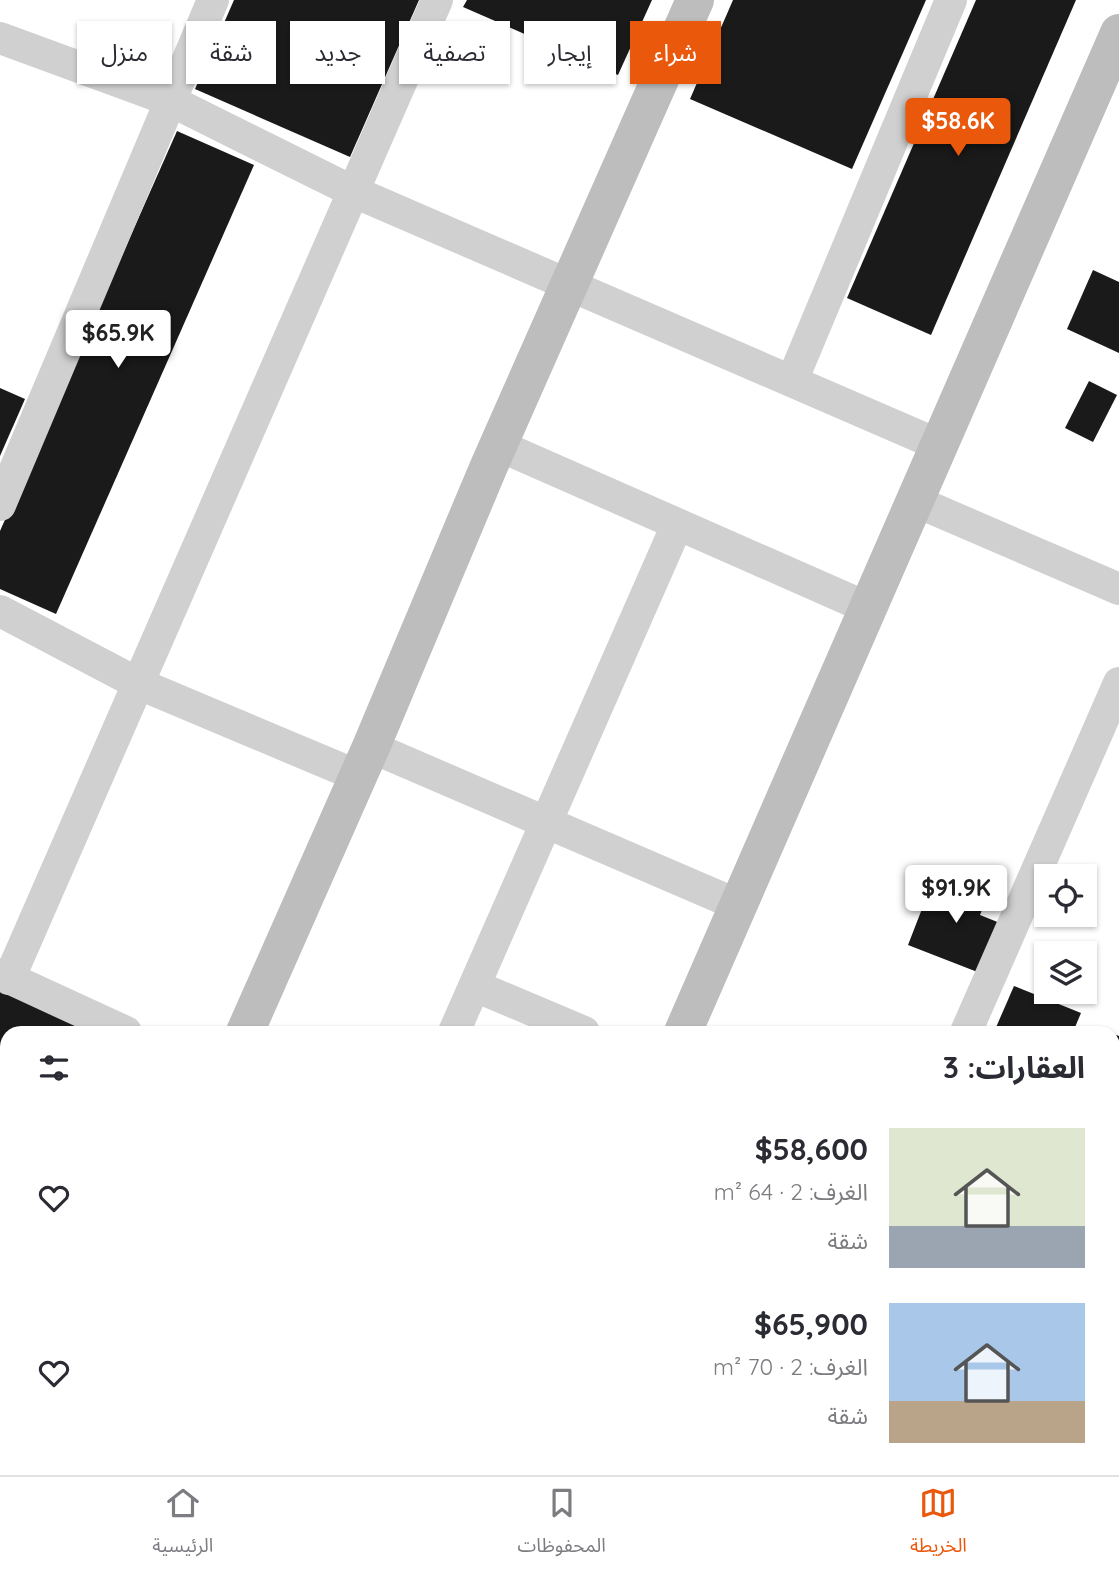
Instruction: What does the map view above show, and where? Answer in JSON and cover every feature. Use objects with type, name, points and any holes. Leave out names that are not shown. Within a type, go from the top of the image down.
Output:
[{"type":"street","points":[[0,505],[213,0]]},
{"type":"street","points":[[113,1026],[5,977],[437,0]]},
{"type":"street","points":[[248,1026],[365,761],[498,445],[695,0]]},
{"type":"street","points":[[792,381],[951,0]]},
{"type":"street","points":[[685,1026],[1119,33]]},
{"type":"street","points":[[0,38],[169,100],[352,191],[939,445]]},
{"type":"street","points":[[498,445],[868,608]]},
{"type":"street","points":[[915,501],[1119,589]]},
{"type":"street","points":[[457,1026],[677,525]]},
{"type":"street","points":[[0,611],[136,683],[547,823],[738,905]]},
{"type":"street","points":[[969,1026],[1119,682]]},
{"type":"street","points":[[475,986],[570,1026]]},
{"type":"building","points":[[234,0],[419,0],[410,21],[399,21],[399,46],[385,77],[385,21],[290,21],[290,84],[382,84],[350,157],[195,89],[197,84],[276,84],[276,21],[225,21]]},
{"type":"building","points":[[467,0],[652,0],[642,21],[630,21],[630,49],[618,75],[616,21],[524,21],[524,34],[510,28],[510,21],[495,21],[463,7]]},
{"type":"building","points":[[733,0],[926,0],[852,169],[690,99],[697,84],[721,84],[721,28]]},
{"type":"building","points":[[976,0],[1076,0],[931,335],[847,298]]},
{"type":"building","points":[[177,131],[254,165],[56,614],[0,589],[0,531]]},
{"type":"building","points":[[1093,270],[1119,282],[1119,353],[1067,329]]},
{"type":"building","points":[[1089,381],[1117,395],[1093,442],[1065,428]]},
{"type":"building","points":[[0,388],[25,399],[0,456]]},
{"type":"building","points":[[968,875],[992,885],[980,915],[1000,923],[980,973],[908,945],[932,883],[961,894]]},
{"type":"building","points":[[1014,986],[1034,994],[1034,1004],[1059,1004],[1081,1013],[1076,1026],[997,1026]]},
{"type":"building","points":[[0,988],[88,1026],[0,1026]]}]
